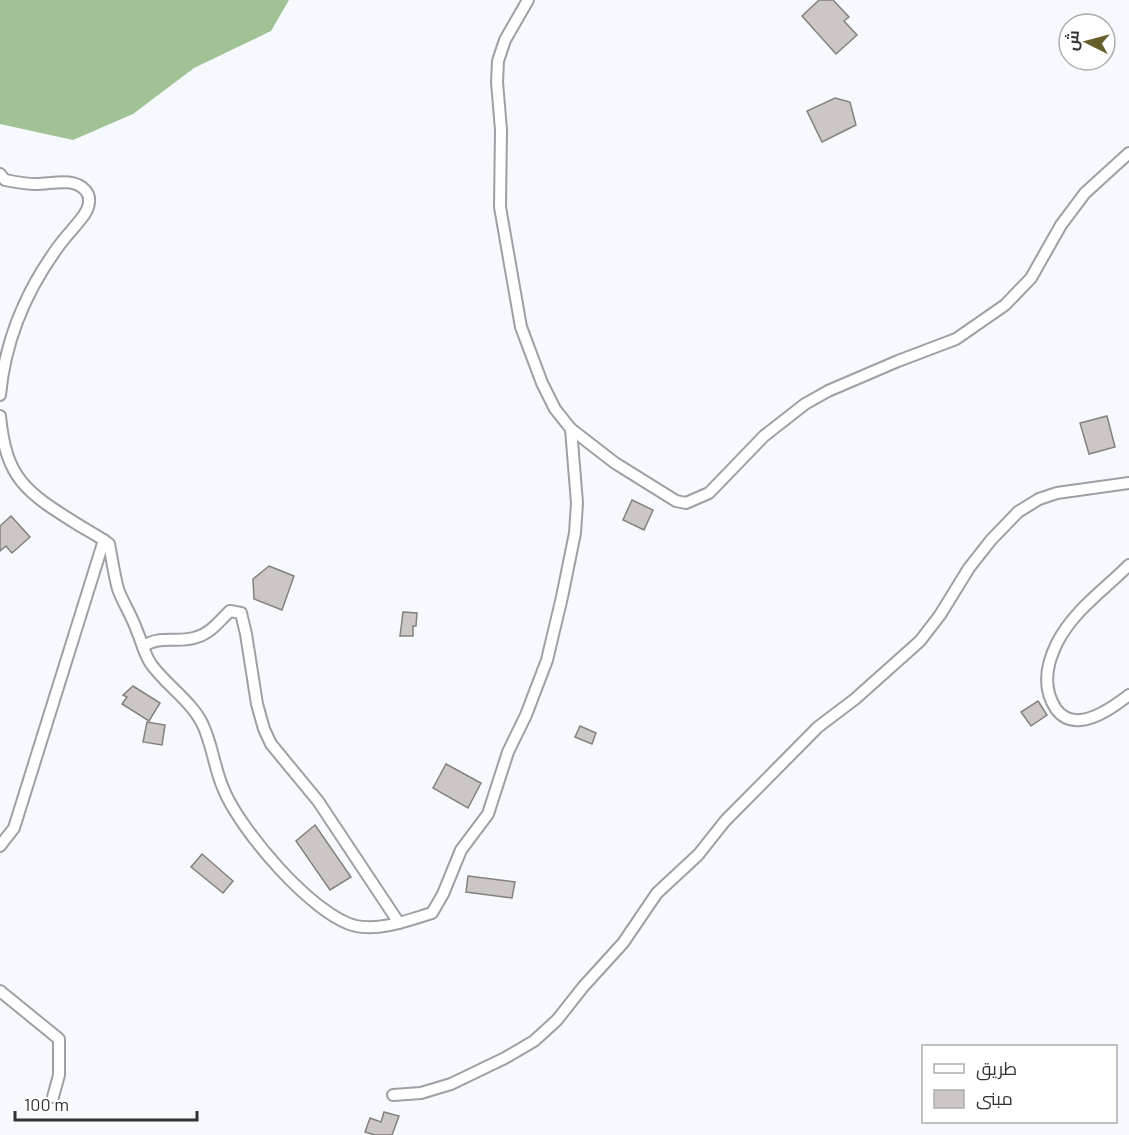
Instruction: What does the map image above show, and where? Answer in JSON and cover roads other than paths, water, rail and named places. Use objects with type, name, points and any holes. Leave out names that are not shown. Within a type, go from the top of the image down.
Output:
[{"type":"street","points":[[528,0],[505,40],[498,61],[497,82],[501,130],[500,207],[521,327],[542,383],[555,409],[571,429],[615,463],[668,497],[686,502],[709,493],[764,436],[805,404],[898,361],[957,339],[1005,305],[1031,278],[1061,225],[1085,193],[1129,153]]},
{"type":"street","points":[[0,174],[5,180],[19,183],[56,182],[78,186],[85,189],[89,196],[89,207],[57,248],[27,296],[14,327],[0,395]]},
{"type":"street","points":[[0,416],[5,449],[11,466],[23,483],[39,500],[109,544],[119,591],[151,665],[192,708],[202,723],[223,788],[233,808],[292,882],[326,910],[346,923],[359,926],[399,923],[432,913],[438,906],[461,850],[488,814],[508,752],[539,685],[562,597],[575,533],[577,503],[571,429]]},
{"type":"street","points":[[393,1095],[421,1092],[451,1084],[534,1041],[556,1020],[623,943],[657,893],[698,855],[725,821],[818,727],[855,699],[920,641],[940,615],[969,568],[991,540],[1018,512],[1039,499],[1057,493],[1129,483]]},
{"type":"street","points":[[0,846],[14,828],[104,540]]},
{"type":"street","points":[[1129,565],[1081,608],[1068,624],[1057,642],[1049,663],[1047,691],[1058,712],[1065,718],[1078,721],[1102,712],[1129,695]]},
{"type":"street","points":[[143,647],[150,641],[195,638],[207,634],[230,611],[241,613],[257,704],[271,744],[318,801],[399,923]]},
{"type":"street","points":[[0,991],[59,1039],[59,1075],[52,1097]]}]
